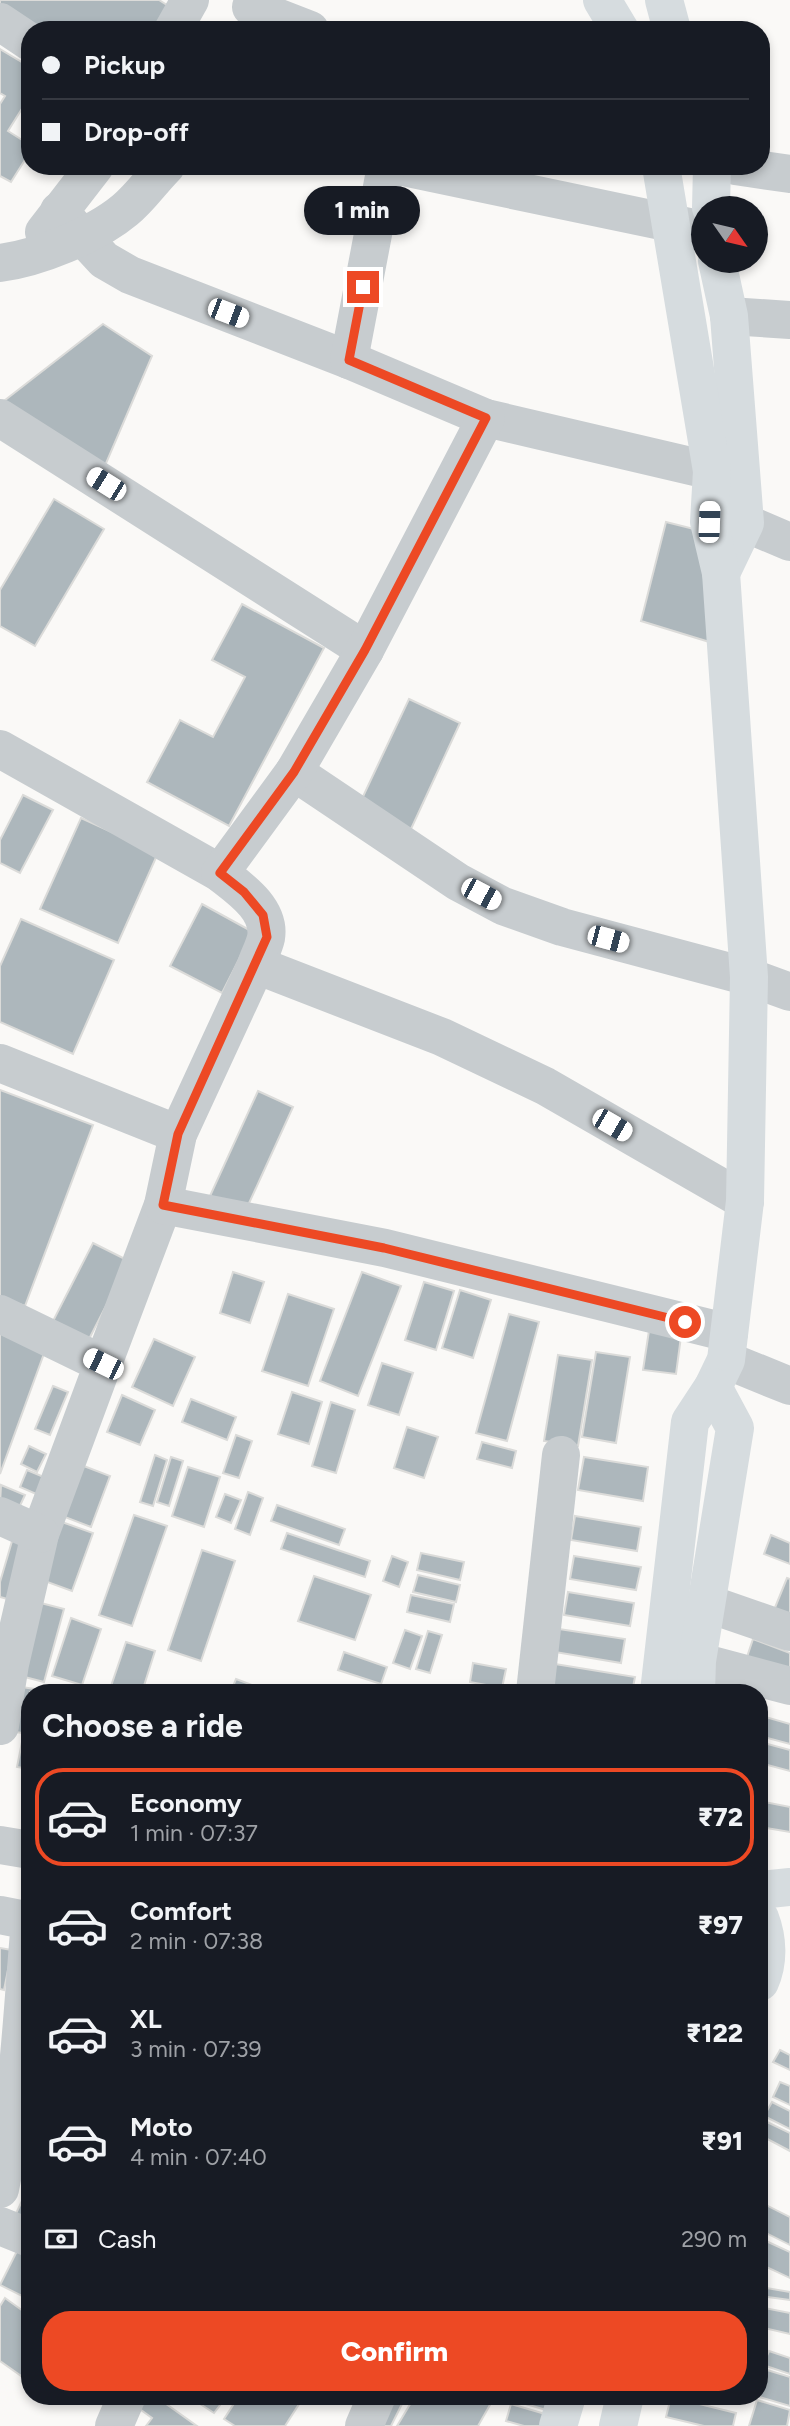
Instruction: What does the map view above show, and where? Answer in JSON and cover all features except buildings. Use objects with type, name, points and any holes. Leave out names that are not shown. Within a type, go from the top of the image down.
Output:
[{"type":"main road","points":[[602,0],[615,21]]},
{"type":"main road","points":[[664,0],[670,21]]},
{"type":"main road","points":[[665,175],[687,227],[712,471],[709,522],[721,573],[749,977],[745,1201],[723,1360],[735,1428],[705,1603],[696,1676]]},
{"type":"main road","points":[[711,196],[712,175]]},
{"type":"main road","points":[[720,273],[729,316],[745,523],[721,573]]},
{"type":"main road","points":[[660,1684],[690,1422],[723,1360]]},
{"type":"main road","points":[[768,1889],[790,1887]]},
{"type":"main road","points":[[768,1992],[790,1989]]},
{"type":"main road","points":[[558,2426],[564,2405]]},
{"type":"main road","points":[[618,2426],[623,2405]]},
{"type":"street","points":[[178,21],[190,0]]},
{"type":"street","points":[[248,12],[279,21]]},
{"type":"street","points":[[0,22],[21,36]]},
{"type":"street","points":[[770,171],[790,174]]},
{"type":"street","points":[[71,224],[91,175]]},
{"type":"street","points":[[12,261],[71,224],[125,210],[158,175]]},
{"type":"street","points":[[349,360],[384,175]]},
{"type":"street","points":[[440,175],[687,227]]},
{"type":"street","points":[[71,224],[104,260],[130,275],[349,360],[486,418],[712,471],[745,523],[790,542]]},
{"type":"street","points":[[729,316],[790,320]]},
{"type":"street","points":[[0,418],[365,650]]},
{"type":"street","points":[[220,873],[294,772],[365,650],[486,418]]},
{"type":"street","points":[[0,749],[220,873],[244,892],[263,915],[267,937],[178,1134],[163,1205],[40,1534],[10,1664],[0,1726]]},
{"type":"street","points":[[294,772],[458,882],[503,906],[562,927],[749,977],[790,992]]},
{"type":"street","points":[[256,965],[442,1037],[522,1075],[745,1201]]},
{"type":"street","points":[[0,1063],[178,1134]]},
{"type":"street","points":[[163,1205],[384,1248],[723,1360],[790,1386]]},
{"type":"street","points":[[0,1314],[103,1364]]},
{"type":"street","points":[[536,1684],[561,1455]]},
{"type":"street","points":[[0,1516],[40,1534]]},
{"type":"street","points":[[705,1603],[790,1632]]},
{"type":"street","points":[[696,1676],[790,1686]]},
{"type":"street","points":[[0,1845],[21,1848]]},
{"type":"street","points":[[0,1915],[21,1919]]},
{"type":"street","points":[[0,2189],[21,2067]]},
{"type":"street","points":[[0,2226],[21,2234]]},
{"type":"street","points":[[114,2426],[123,2405]]},
{"type":"street","points":[[364,2426],[373,2405]]},
{"type":"route","points":[[363,287],[349,360],[486,418],[365,650],[294,772],[220,873],[244,892],[263,915],[267,937],[178,1134],[163,1205],[384,1248],[685,1322]]}]
